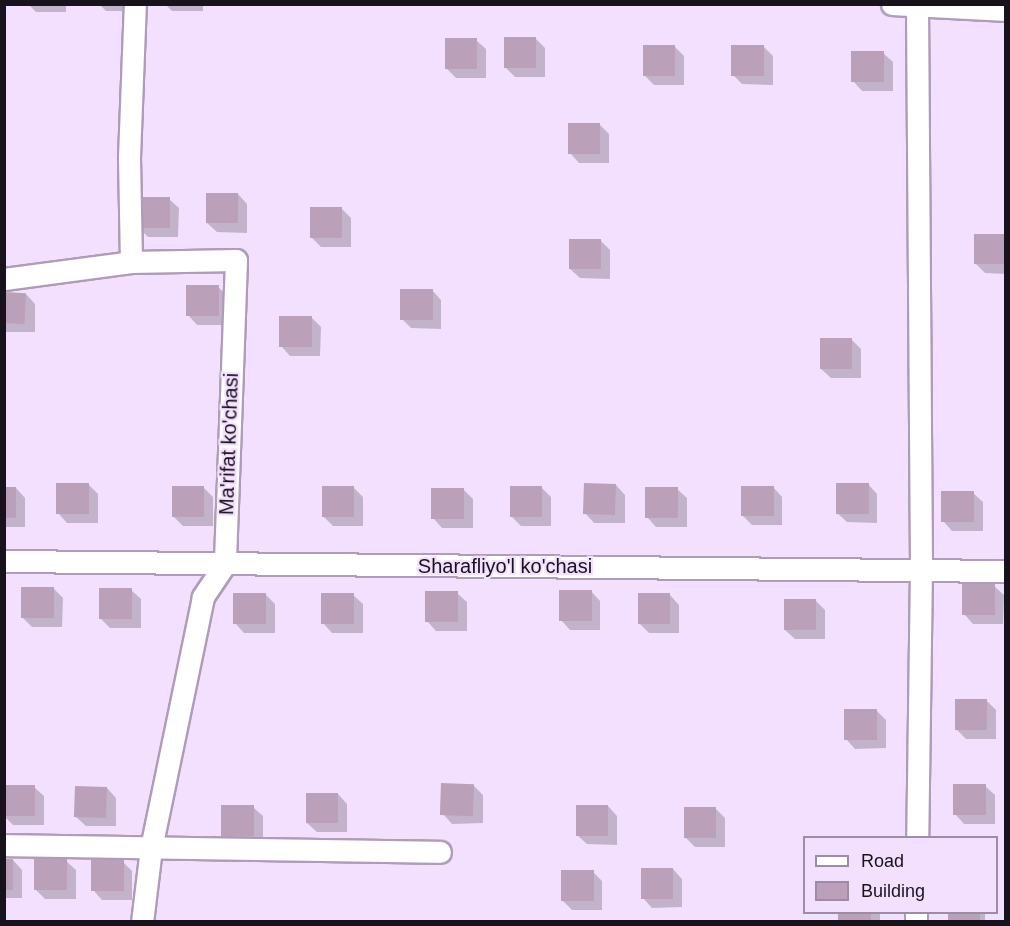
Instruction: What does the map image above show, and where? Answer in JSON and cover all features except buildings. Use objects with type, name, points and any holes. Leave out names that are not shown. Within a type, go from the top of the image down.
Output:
[{"type":"street","points":[[131,262],[129,157],[135,4]]},
{"type":"street","points":[[892,4],[1005,10]]},
{"type":"street","points":[[917,6],[921,568],[917,836]]},
{"type":"street","name":"Ma'rifat ko'chasi","points":[[4,279],[131,262],[236,260],[225,564]]},
{"type":"street","name":"Sharafliyo'l ko'chasi","points":[[4,561],[921,568],[1005,571]]},
{"type":"street","points":[[142,921],[151,848],[202,597],[225,564]]},
{"type":"street","points":[[4,845],[440,852]]}]
